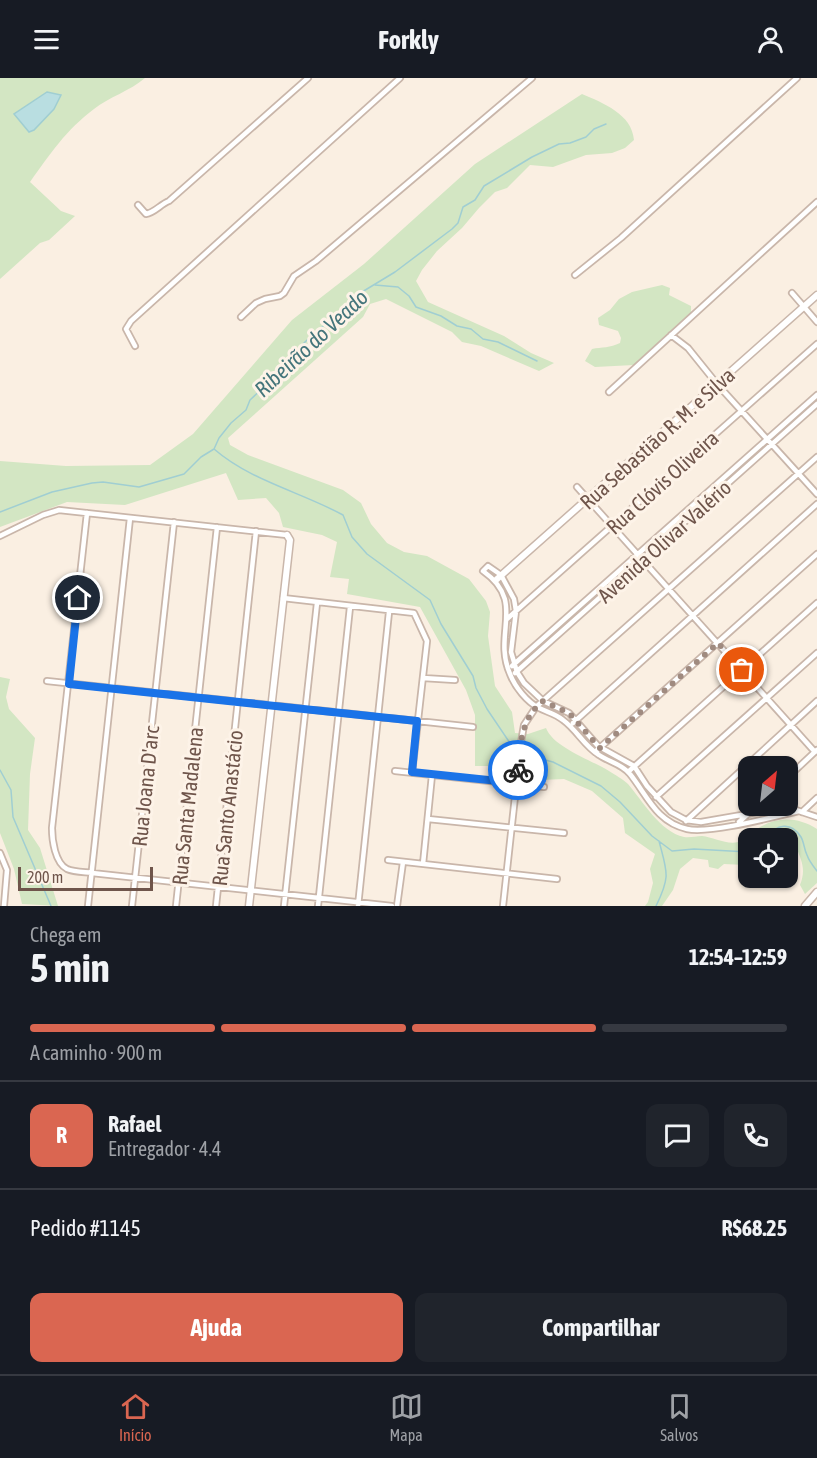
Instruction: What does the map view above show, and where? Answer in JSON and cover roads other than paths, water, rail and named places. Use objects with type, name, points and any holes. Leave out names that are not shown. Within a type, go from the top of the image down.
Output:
[{"type":"street","points":[[138,205],[147,214],[169,201],[308,78]]},
{"type":"street","points":[[135,346],[126,329],[131,321],[400,78]]},
{"type":"street","points":[[241,317],[256,303],[284,293],[294,276],[316,261],[532,78]]},
{"type":"street","points":[[575,275],[621,238],[797,78]]},
{"type":"street","points":[[609,392],[817,202]]},
{"type":"street","points":[[792,293],[817,322]]},
{"type":"street","name":"Rua Sebastião R. M. e Silva","points":[[499,578],[817,295]]},
{"type":"street","points":[[670,335],[688,348],[717,384],[817,494]]},
{"type":"street","name":"Rua Clóvis Oliveira","points":[[506,619],[817,344]]},
{"type":"street","points":[[508,670],[817,395]]},
{"type":"street","name":"Avenida Olivar Valério","points":[[511,677],[817,404]]},
{"type":"street","points":[[503,906],[521,742],[524,725],[536,707],[817,457]]},
{"type":"street","points":[[577,487],[816,751],[798,768]]},
{"type":"street","points":[[570,726],[817,504]]},
{"type":"street","points":[[0,536],[59,510],[287,535],[290,540],[249,906]]},
{"type":"street","points":[[87,513],[52,828],[59,861],[68,870],[392,906]]},
{"type":"street","points":[[88,906],[130,518]]},
{"type":"street","name":"Rua Joana D'arc","points":[[132,906],[174,522]]},
{"type":"street","name":"Rua Santa Madalena","points":[[176,906],[217,527]]},
{"type":"street","name":"Rua Santo Anastácio","points":[[216,906],[256,531]]},
{"type":"street","points":[[595,752],[817,554]]},
{"type":"street","points":[[483,571],[488,566],[514,599],[516,611],[512,645],[514,665],[524,683],[543,701],[565,711],[600,748],[634,766],[656,797],[671,812],[686,820],[701,822],[738,815]]},
{"type":"street","points":[[499,578],[506,598],[504,647],[508,670],[517,688],[536,707],[561,718],[595,752],[628,772],[666,819],[681,827],[702,830],[800,811],[817,798]]},
{"type":"street","points":[[283,598],[389,612],[414,613],[427,641],[412,772]]},
{"type":"street","points":[[284,906],[317,603]]},
{"type":"street","points":[[628,772],[817,603]]},
{"type":"street","points":[[318,906],[350,607]]},
{"type":"street","points":[[358,904],[389,612]]},
{"type":"street","points":[[650,802],[817,652]]},
{"type":"street","points":[[423,678],[455,680]]},
{"type":"street","points":[[47,681],[473,728]]},
{"type":"street","points":[[681,827],[817,702]]},
{"type":"street","points":[[395,771],[544,787]]},
{"type":"street","points":[[423,864],[432,775]]},
{"type":"street","points":[[800,811],[817,817]]},
{"type":"street","points":[[738,824],[745,816]]},
{"type":"street","points":[[428,819],[564,833]]},
{"type":"street","points":[[0,853],[7,870],[4,906]]},
{"type":"street","points":[[388,860],[557,879]]},
{"type":"street","points":[[397,906],[403,862]]},
{"type":"street","points":[[0,870],[7,870]]},
{"type":"street","points":[[805,906],[817,892]]},
{"type":"water","points":[[47,92],[61,95],[54,109],[34,130],[29,132],[14,114]]},
{"type":"waterway","name":"Ribeirão do Veado","points":[[0,512],[52,492],[92,483],[103,482],[139,487],[184,474],[201,457],[214,449],[219,438],[231,423],[246,410],[250,400],[280,372],[289,358],[306,341],[339,312],[353,304],[362,292],[395,272],[452,229],[458,223],[463,207],[475,200],[484,186],[532,157],[559,144],[586,137],[594,129],[606,124]]},
{"type":"waterway","points":[[375,285],[398,287],[409,296],[416,307],[441,316],[457,326],[471,329],[483,339],[498,342],[537,361]]},
{"type":"waterway","points":[[214,449],[244,470],[343,515],[352,537],[367,554],[430,600],[441,624],[473,676],[476,688],[487,709],[510,743],[518,748]]},
{"type":"waterway","points":[[522,751],[530,756],[553,762],[601,786],[620,802],[652,836],[672,851],[694,849],[738,851]]},
{"type":"waterway","points":[[0,770],[11,790],[13,817],[51,906]]},
{"type":"waterway","points":[[778,828],[784,826],[793,828]]},
{"type":"waterway","points":[[798,833],[817,871]]},
{"type":"waterway","points":[[656,906],[666,880],[659,841]]}]
